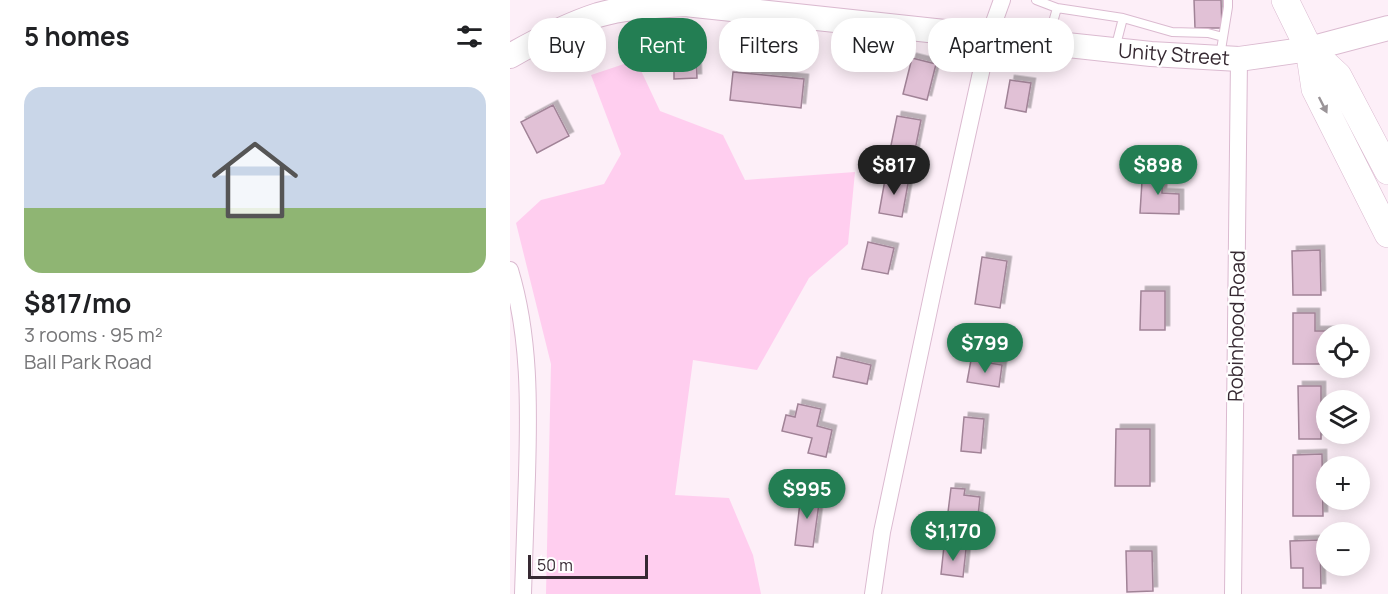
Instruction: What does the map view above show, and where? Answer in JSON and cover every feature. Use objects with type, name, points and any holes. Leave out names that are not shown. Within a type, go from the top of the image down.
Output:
[{"type":"main road","points":[[1286,0],[1310,49],[1315,89],[1388,234]]},
{"type":"main road","points":[[1310,49],[1338,76],[1388,171]]},
{"type":"street","points":[[996,18],[1002,0]]},
{"type":"street","name":"Unity Street","points":[[510,56],[557,30],[600,15],[646,4],[685,4],[928,30]]},
{"type":"street","name":"Unity Street","points":[[1074,46],[1114,50],[1170,43],[1227,51],[1310,49],[1388,28]]},
{"type":"street","name":"Robinhood Road","points":[[1227,51],[1233,594]]},
{"type":"street","points":[[873,594],[882,532],[981,72]]},
{"type":"street","points":[[510,270],[516,289],[525,339],[528,411],[523,594]]},
{"type":"lane","points":[[1036,0],[1057,8],[1123,18],[1170,43]]},
{"type":"lane","points":[[1227,51],[1228,0]]},
{"type":"lane","points":[[1054,18],[1057,8]]},
{"type":"lane","points":[[1114,50],[1123,18]]},
{"type":"shaded area","points":[[618,66],[618,72],[642,72],[660,111],[723,135],[745,180],[855,172],[848,244],[809,278],[757,370],[693,360],[675,495],[729,498],[753,555],[761,594],[546,594],[551,364],[516,223],[541,200],[604,184],[621,154],[591,75],[606,72]]},
{"type":"building","points":[[1194,0],[1221,0],[1222,28],[1195,28]]},
{"type":"building","points":[[916,59],[928,62],[928,72],[934,72],[927,100],[903,94],[908,72],[916,72]]},
{"type":"building","points":[[674,72],[697,72],[697,78],[674,79]]},
{"type":"building","points":[[733,72],[804,79],[801,108],[730,100]]},
{"type":"building","points":[[1010,80],[1031,83],[1026,112],[1005,108]]},
{"type":"building","points":[[553,105],[569,136],[537,153],[521,122]]},
{"type":"building","points":[[897,116],[921,120],[913,160],[889,155]]},
{"type":"building","points":[[1151,166],[1163,167],[1162,193],[1179,194],[1179,214],[1140,213],[1142,181],[1150,181]]},
{"type":"building","points":[[886,174],[909,178],[902,217],[879,213]]},
{"type":"building","points":[[868,242],[894,248],[888,274],[862,269]]},
{"type":"building","points":[[1320,250],[1321,295],[1293,295],[1292,251]]},
{"type":"building","points":[[982,257],[1007,261],[1000,308],[975,304]]},
{"type":"building","points":[[1141,291],[1165,291],[1165,330],[1140,330]]},
{"type":"building","points":[[1293,313],[1315,313],[1316,364],[1293,364]]},
{"type":"building","points":[[837,357],[871,365],[867,384],[833,377]]},
{"type":"building","points":[[971,360],[1002,365],[999,387],[967,382]]},
{"type":"building","points":[[1298,386],[1321,386],[1321,390],[1316,390],[1316,439],[1299,439]]},
{"type":"building","points":[[798,404],[821,409],[817,426],[832,430],[826,457],[808,453],[812,438],[782,431],[786,415],[795,417]]},
{"type":"building","points":[[964,417],[984,419],[981,453],[961,451]]},
{"type":"building","points":[[1116,429],[1150,429],[1150,486],[1115,486]]},
{"type":"building","points":[[1322,454],[1322,456],[1316,456],[1316,510],[1323,510],[1323,516],[1293,516],[1293,455]]},
{"type":"building","points":[[951,488],[965,489],[964,495],[980,497],[978,516],[948,512]]},
{"type":"building","points":[[801,494],[820,496],[813,547],[795,545]]},
{"type":"building","points":[[1316,540],[1316,576],[1321,576],[1321,588],[1303,588],[1303,568],[1291,568],[1290,541]]},
{"type":"building","points":[[944,546],[966,549],[963,577],[941,574]]},
{"type":"building","points":[[1126,551],[1152,551],[1153,591],[1127,592]]}]
